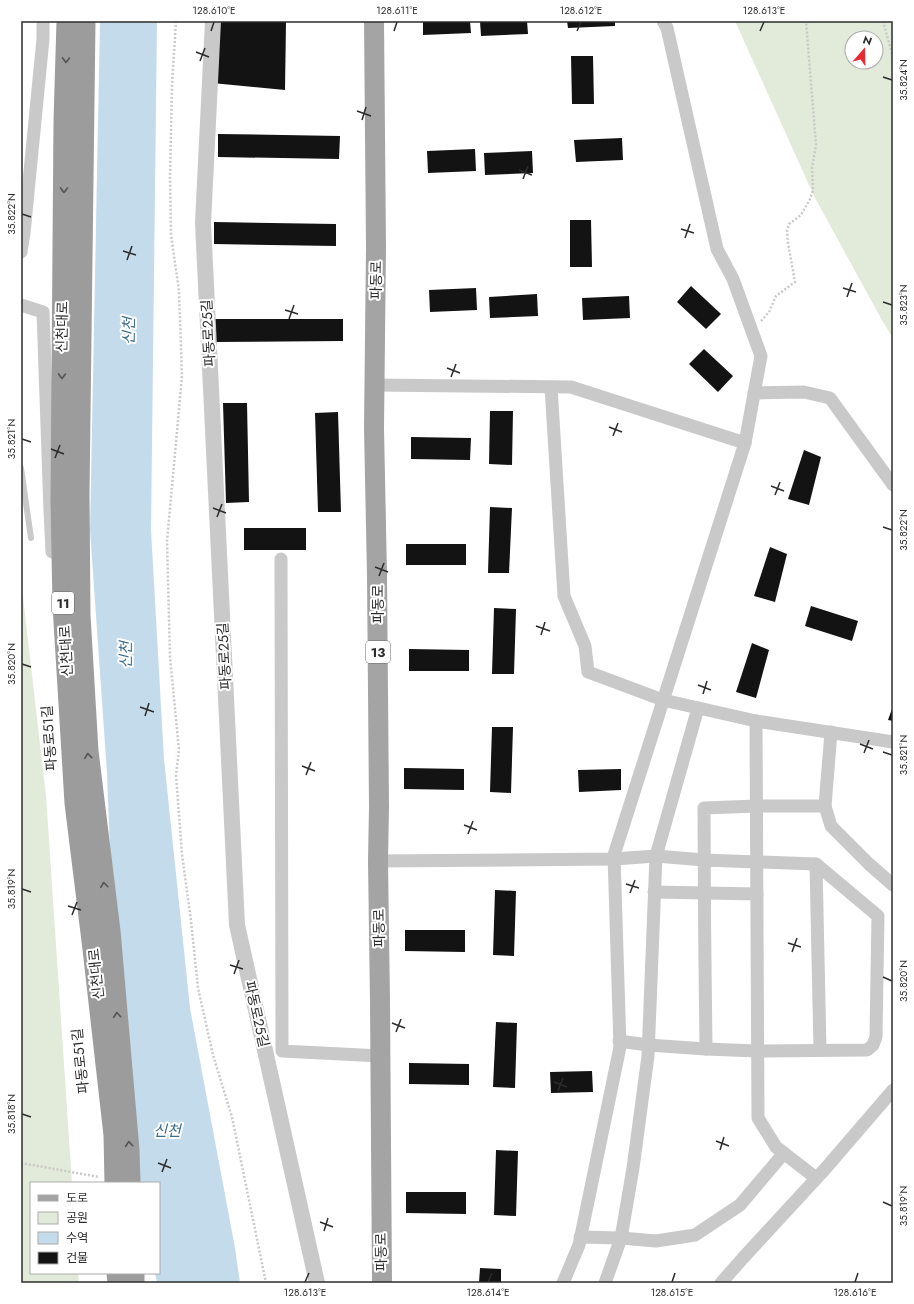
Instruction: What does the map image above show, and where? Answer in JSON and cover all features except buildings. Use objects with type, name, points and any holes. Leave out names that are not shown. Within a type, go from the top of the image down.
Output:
[{"type":"highway","name":"신천대로","points":[[67,21],[64,121],[61,500],[63,605],[75,803],[114,1135],[117,1182]]},
{"type":"highway","name":"신천대로","points":[[85,21],[79,494],[80,615],[88,751],[110,930],[129,1150],[117,1182]]},
{"type":"main road","name":"파동로","points":[[374,21],[376,232],[375,385],[379,807],[378,861],[381,1056],[380,1187],[382,1283]]},
{"type":"street","points":[[21,252],[43,39],[43,21]]},
{"type":"street","name":"파동로25길","points":[[213,21],[203,223],[237,924],[317,1283]]},
{"type":"street","points":[[563,1283],[579,1245],[620,1047],[614,855],[745,443],[761,356],[733,279],[717,249],[667,28],[663,21]]},
{"type":"street","name":"파동로51길","points":[[21,305],[43,312],[50,511],[71,825],[102,1120],[117,1182]]},
{"type":"street","points":[[375,385],[571,387],[745,443]]},
{"type":"street","points":[[551,387],[564,596],[585,646],[588,672],[663,700],[756,721],[893,742]]},
{"type":"street","points":[[754,393],[804,392],[830,398],[893,484]]},
{"type":"street","points":[[281,559],[282,1051]]},
{"type":"street","points":[[605,1283],[621,1238],[633,1168],[648,1045],[656,856],[698,708]]},
{"type":"street","points":[[756,721],[758,1118],[776,1147],[816,1178]]},
{"type":"street","points":[[832,732],[825,806],[831,826],[868,864],[893,885]]},
{"type":"street","points":[[706,1049],[704,808],[825,806]]},
{"type":"street","points":[[378,861],[614,859],[656,856],[704,860],[816,864],[878,916],[876,1037],[873,1045],[867,1050],[757,1051],[706,1049],[619,1042]]},
{"type":"street","points":[[816,864],[820,1050]]},
{"type":"street","points":[[654,892],[757,894]]},
{"type":"street","points":[[265,1050],[381,1056]]},
{"type":"street","points":[[721,1283],[893,1090]]},
{"type":"street","points":[[580,1237],[656,1241],[695,1235],[740,1205],[784,1153]]},
{"type":"lane","points":[[21,468],[31,538]]},
{"type":"path","points":[[176,21],[172,85],[170,184],[171,235],[179,291],[182,376],[167,541],[170,657],[179,750],[176,775],[182,854],[198,988],[213,1055],[232,1117],[266,1283]]},
{"type":"path","points":[[753,333],[769,312],[776,296],[795,282],[787,230],[789,224],[806,209],[813,190],[812,168],[816,137],[806,21]]},
{"type":"path","points":[[883,21],[893,58]]},
{"type":"path","points":[[21,1163],[117,1182]]},
{"type":"green space","points":[[735,21],[893,21],[893,338],[814,196]]},
{"type":"green space","points":[[21,580],[46,796],[72,1182],[30,1182],[30,1274],[78,1274],[79,1283],[21,1283]]},
{"type":"water","name":"신천","points":[[100,21],[157,21],[151,530],[164,759],[190,1008],[235,1248],[240,1283],[157,1283],[155,1274],[160,1274],[160,1182],[132,1182],[121,1135],[107,773],[90,530]]}]
